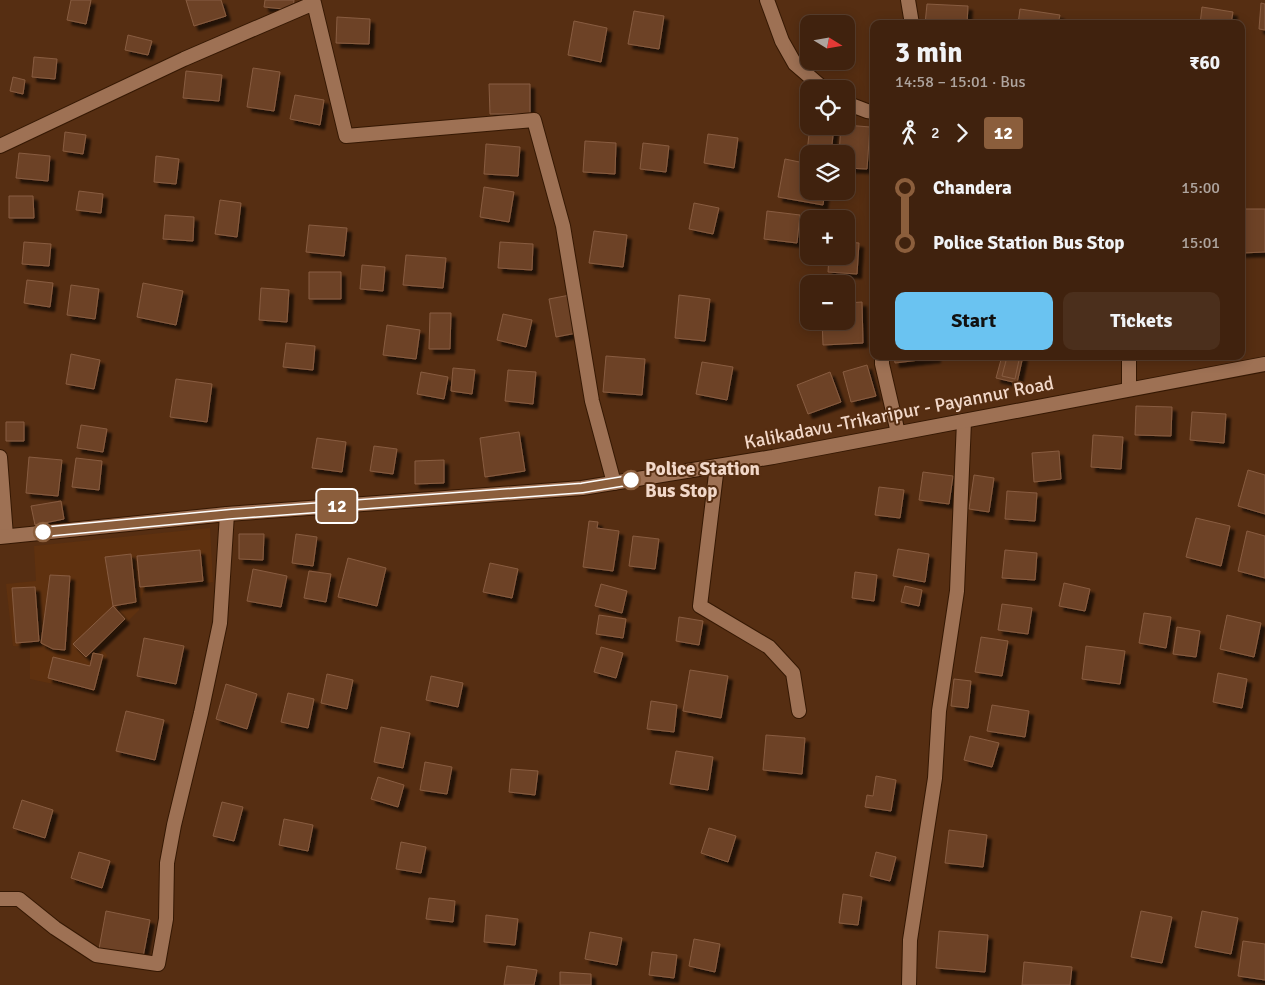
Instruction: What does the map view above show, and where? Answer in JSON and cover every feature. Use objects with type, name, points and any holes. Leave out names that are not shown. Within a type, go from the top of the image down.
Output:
[{"type":"street","points":[[767,0],[782,41],[795,64],[814,80]]},
{"type":"street","points":[[908,0],[911,20]]},
{"type":"street","points":[[0,146],[313,2],[346,136],[534,120],[563,226],[592,401],[614,483]]},
{"type":"street","points":[[855,106],[870,111]]},
{"type":"street","points":[[882,360],[898,433]]},
{"type":"street","points":[[1129,389],[1130,360]]},
{"type":"street","name":"Kalikadavu -Trikaripur - Payannur Road","points":[[3,536],[227,514],[582,488],[717,466],[1265,364]]},
{"type":"street","points":[[909,985],[910,940],[935,778],[939,711],[957,591],[964,421]]},
{"type":"street","points":[[0,457],[3,536]]},
{"type":"street","points":[[717,466],[700,606],[770,647],[793,673],[799,712]]},
{"type":"street","points":[[0,900],[19,899],[55,928],[96,955],[158,964],[166,919],[167,863],[174,825],[202,713],[220,623],[227,514]]},
{"type":"shaded area","points":[[210,528],[213,582],[143,592],[139,610],[101,648],[107,655],[96,693],[30,679],[30,647],[13,646],[6,584],[36,581],[34,546]]},
{"type":"building","points":[[71,0],[91,0],[86,24],[67,20]]},
{"type":"building","points":[[186,0],[221,0],[226,16],[194,26]]},
{"type":"building","points":[[265,0],[294,0],[293,10],[264,7]]},
{"type":"building","points":[[1261,3],[1265,4],[1265,30],[1259,29]]},
{"type":"building","points":[[927,4],[968,6],[967,20],[925,20]]},
{"type":"building","points":[[1202,7],[1233,12],[1232,20],[1200,20]]},
{"type":"building","points":[[1020,9],[1060,15],[1059,20],[1019,20]]},
{"type":"building","points":[[634,11],[664,16],[659,49],[628,44]]},
{"type":"building","points":[[337,17],[370,19],[369,44],[336,43]]},
{"type":"building","points":[[574,21],[607,28],[601,62],[568,55]]},
{"type":"building","points":[[128,35],[152,41],[148,55],[125,50]]},
{"type":"building","points":[[34,57],[57,59],[55,79],[32,77]]},
{"type":"building","points":[[253,68],[280,72],[274,111],[247,107]]},
{"type":"building","points":[[186,71],[222,75],[219,101],[183,98]]},
{"type":"building","points":[[13,77],[25,80],[23,94],[10,91]]},
{"type":"building","points":[[489,84],[530,84],[530,114],[490,114]]},
{"type":"building","points":[[295,95],[324,100],[320,125],[290,119]]},
{"type":"building","points":[[855,126],[870,127],[867,169],[855,168],[855,145],[840,145],[840,135],[855,135]]},
{"type":"building","points":[[65,132],[86,135],[83,154],[63,151]]},
{"type":"building","points":[[708,134],[738,138],[734,168],[704,163]]},
{"type":"building","points":[[809,135],[833,135],[832,145],[808,145]]},
{"type":"building","points":[[585,141],[616,143],[615,174],[583,172]]},
{"type":"building","points":[[643,143],[669,146],[666,172],[640,169]]},
{"type":"building","points":[[486,144],[520,147],[518,176],[484,174]]},
{"type":"building","points":[[19,153],[50,156],[48,181],[16,178]]},
{"type":"building","points":[[156,156],[179,159],[176,184],[154,182]]},
{"type":"building","points":[[785,159],[800,162],[800,200],[824,200],[823,205],[778,197]]},
{"type":"building","points":[[484,187],[514,192],[509,222],[480,217]]},
{"type":"building","points":[[79,191],[103,194],[101,213],[76,210]]},
{"type":"building","points":[[9,196],[33,196],[34,218],[9,218]]},
{"type":"building","points":[[220,200],[241,203],[237,237],[215,234]]},
{"type":"building","points":[[694,203],[719,208],[713,234],[689,229]]},
{"type":"building","points":[[1245,209],[1265,209],[1265,252],[1245,253]]},
{"type":"building","points":[[767,211],[800,215],[797,243],[764,239]]},
{"type":"building","points":[[165,215],[194,217],[193,241],[163,239]]},
{"type":"building","points":[[309,225],[347,228],[344,256],[306,252]]},
{"type":"building","points":[[594,231],[627,235],[623,267],[589,263]]},
{"type":"building","points":[[24,242],[51,244],[49,266],[22,264]]},
{"type":"building","points":[[500,242],[533,244],[532,270],[498,268]]},
{"type":"building","points":[[855,243],[859,243],[857,274],[828,272],[828,265],[855,265]]},
{"type":"building","points":[[406,255],[446,258],[443,288],[403,285]]},
{"type":"building","points":[[362,265],[385,267],[383,291],[360,289]]},
{"type":"building","points":[[309,272],[341,272],[341,299],[309,299]]},
{"type":"building","points":[[27,280],[53,283],[50,307],[24,303]]},
{"type":"building","points":[[143,283],[183,291],[176,325],[137,317]]},
{"type":"building","points":[[71,285],[99,289],[95,319],[67,315]]},
{"type":"building","points":[[261,288],[289,290],[287,322],[259,320]]},
{"type":"building","points":[[570,295],[577,333],[556,337],[549,299]]},
{"type":"building","points":[[679,295],[710,299],[705,341],[675,338]]},
{"type":"building","points":[[855,302],[862,302],[863,343],[823,345],[822,330],[855,330]]},
{"type":"building","points":[[430,313],[451,313],[450,349],[429,349]]},
{"type":"building","points":[[503,314],[532,320],[526,347],[497,340]]},
{"type":"building","points":[[387,325],[420,330],[416,359],[383,355]]},
{"type":"building","points":[[286,343],[315,346],[313,370],[283,367]]},
{"type":"building","points":[[71,354],[100,360],[94,389],[66,384]]},
{"type":"building","points":[[606,356],[645,359],[642,395],[603,392]]},
{"type":"building","points":[[895,360],[920,360],[895,363]]},
{"type":"building","points":[[1001,360],[1022,360],[1017,383],[996,378]]},
{"type":"building","points":[[1006,360],[1019,360],[1015,379],[1002,376]]},
{"type":"building","points":[[702,362],[733,367],[727,400],[696,394]]},
{"type":"building","points":[[867,365],[876,396],[851,402],[843,372]]},
{"type":"building","points":[[453,368],[475,370],[472,394],[451,391]]},
{"type":"building","points":[[508,370],[536,372],[533,404],[505,401]]},
{"type":"building","points":[[421,372],[448,377],[444,399],[417,394]]},
{"type":"building","points":[[830,372],[841,402],[808,414],[797,385]]},
{"type":"building","points":[[176,379],[212,384],[207,422],[170,417]]},
{"type":"building","points":[[1136,406],[1172,407],[1171,436],[1135,435]]},
{"type":"building","points":[[1192,412],[1226,414],[1224,443],[1190,440]]},
{"type":"building","points":[[6,422],[24,422],[24,441],[6,441]]},
{"type":"building","points":[[81,425],[107,429],[103,452],[77,448]]},
{"type":"building","points":[[519,432],[525,471],[485,477],[480,438]]},
{"type":"building","points":[[1093,435],[1123,437],[1121,469],[1091,467]]},
{"type":"building","points":[[317,438],[346,442],[342,472],[312,468]]},
{"type":"building","points":[[374,446],[397,449],[393,474],[370,471]]},
{"type":"building","points":[[1059,451],[1061,479],[1034,482],[1032,453]]},
{"type":"building","points":[[29,457],[62,460],[58,496],[26,493]]},
{"type":"building","points":[[76,458],[102,461],[99,490],[72,487]]},
{"type":"building","points":[[444,460],[444,483],[415,484],[415,461]]},
{"type":"building","points":[[1248,470],[1265,475],[1265,514],[1238,506]]},
{"type":"building","points":[[923,472],[953,476],[949,504],[919,500]]},
{"type":"building","points":[[974,475],[994,478],[989,512],[969,509]]},
{"type":"building","points":[[879,487],[904,490],[900,518],[875,515]]},
{"type":"building","points":[[1007,491],[1037,493],[1035,521],[1005,519]]},
{"type":"building","points":[[61,501],[64,519],[35,525],[31,506]]},
{"type":"building","points":[[1196,518],[1230,526],[1221,566],[1186,557]]},
{"type":"building","points":[[589,521],[598,522],[597,528],[619,531],[613,571],[583,567]]},
{"type":"building","points":[[1247,531],[1265,536],[1265,578],[1238,571]]},
{"type":"building","points":[[239,534],[264,534],[263,560],[239,559]]},
{"type":"building","points":[[296,534],[317,537],[313,566],[292,563]]},
{"type":"building","points":[[633,536],[659,539],[655,569],[629,566]]},
{"type":"building","points":[[898,549],[929,554],[925,582],[893,576]]},
{"type":"building","points":[[200,550],[203,581],[140,587],[137,556]]},
{"type":"building","points":[[1005,550],[1037,553],[1035,580],[1002,578]]},
{"type":"building","points":[[131,554],[136,602],[113,606],[105,557]]},
{"type":"building","points":[[348,558],[386,568],[377,606],[338,597]]},
{"type":"building","points":[[490,563],[518,569],[512,598],[483,592]]},
{"type":"building","points":[[253,569],[287,576],[281,607],[247,601]]},
{"type":"building","points":[[309,571],[331,574],[326,602],[304,598]]},
{"type":"building","points":[[855,572],[877,575],[874,601],[852,598]]},
{"type":"building","points":[[50,575],[70,576],[65,650],[53,649],[41,643]]},
{"type":"building","points":[[1064,583],[1090,589],[1085,611],[1059,606]]},
{"type":"building","points":[[601,584],[627,591],[622,613],[595,606]]},
{"type":"building","points":[[905,586],[922,590],[919,606],[901,602]]},
{"type":"building","points":[[35,587],[39,641],[16,643],[12,588]]},
{"type":"building","points":[[1002,604],[1032,608],[1028,634],[998,630]]},
{"type":"building","points":[[113,606],[125,619],[86,657],[73,644]]},
{"type":"building","points":[[1144,613],[1171,617],[1166,648],[1139,643]]},
{"type":"building","points":[[599,615],[626,619],[623,638],[596,634]]},
{"type":"building","points":[[1227,615],[1261,623],[1254,657],[1220,649]]},
{"type":"building","points":[[679,617],[703,621],[699,645],[676,641]]},
{"type":"building","points":[[1177,627],[1200,631],[1196,657],[1173,654]]},
{"type":"building","points":[[981,637],[1008,641],[1002,676],[975,672]]},
{"type":"building","points":[[144,638],[184,646],[176,684],[137,676]]},
{"type":"building","points":[[1086,646],[1125,651],[1120,684],[1082,679]]},
{"type":"building","points":[[601,647],[623,653],[616,678],[594,672]]},
{"type":"building","points":[[93,653],[103,655],[94,690],[48,678],[53,657],[90,666]]},
{"type":"building","points":[[690,670],[728,676],[721,718],[683,711]]},
{"type":"building","points":[[1218,673],[1247,679],[1242,708],[1213,702]]},
{"type":"building","points":[[327,674],[353,680],[347,709],[321,703]]},
{"type":"building","points":[[431,676],[463,683],[458,707],[426,700]]},
{"type":"building","points":[[954,679],[971,681],[968,708],[951,706]]},
{"type":"building","points":[[226,684],[257,694],[247,729],[216,719]]},
{"type":"building","points":[[288,693],[314,699],[308,728],[281,722]]},
{"type":"building","points":[[651,701],[677,705],[674,732],[647,729]]},
{"type":"building","points":[[992,705],[1029,711],[1025,737],[987,731]]},
{"type":"building","points":[[126,711],[164,720],[155,760],[116,751]]},
{"type":"building","points":[[381,727],[410,733],[403,768],[374,762]]},
{"type":"building","points":[[766,735],[805,738],[802,774],[763,770]]},
{"type":"building","points":[[970,736],[999,743],[992,767],[964,760]]},
{"type":"building","points":[[676,751],[713,757],[708,790],[670,784]]},
{"type":"building","points":[[425,762],[452,767],[447,794],[420,790]]},
{"type":"building","points":[[511,769],[538,771],[535,795],[509,792]]},
{"type":"building","points":[[876,776],[896,780],[891,811],[865,807],[867,795],[873,796]]},
{"type":"building","points":[[378,777],[404,785],[398,807],[371,799]]},
{"type":"building","points":[[22,800],[53,810],[45,838],[13,828]]},
{"type":"building","points":[[222,802],[243,807],[234,841],[213,836]]},
{"type":"building","points":[[284,819],[313,825],[308,851],[279,845]]},
{"type":"building","points":[[709,828],[736,836],[728,862],[701,853]]},
{"type":"building","points":[[949,830],[987,835],[983,867],[945,863]]},
{"type":"building","points":[[401,842],[426,847],[421,873],[396,869]]},
{"type":"building","points":[[79,852],[110,861],[102,888],[71,878]]},
{"type":"building","points":[[876,852],[896,857],[890,881],[870,876]]},
{"type":"building","points":[[843,894],[862,897],[858,925],[839,923]]},
{"type":"building","points":[[429,898],[455,901],[453,922],[426,919]]},
{"type":"building","points":[[106,911],[150,920],[143,957],[99,949]]},
{"type":"building","points":[[1141,911],[1172,917],[1162,963],[1131,957]]},
{"type":"building","points":[[1202,911],[1238,918],[1231,954],[1195,947]]},
{"type":"building","points":[[486,915],[518,919],[515,945],[484,942]]},
{"type":"building","points":[[939,931],[988,935],[985,972],[936,968]]},
{"type":"building","points":[[590,932],[622,938],[617,965],[585,959]]},
{"type":"building","points":[[694,939],[720,944],[715,972],[689,966]]},
{"type":"building","points":[[1243,941],[1265,944],[1265,980],[1238,976]]},
{"type":"building","points":[[652,952],[677,955],[674,978],[649,975]]},
{"type":"building","points":[[1024,962],[1072,967],[1070,985],[1022,985]]},
{"type":"building","points":[[507,966],[537,970],[534,985],[504,985]]},
{"type":"building","points":[[560,972],[591,974],[591,985],[560,985]]},
{"type":"bus line","name":"12","points":[[43,532],[232,514],[582,488],[631,480]]},
{"type":"place","name":"Police Station Bus Stop","points":[[631,480]]}]
